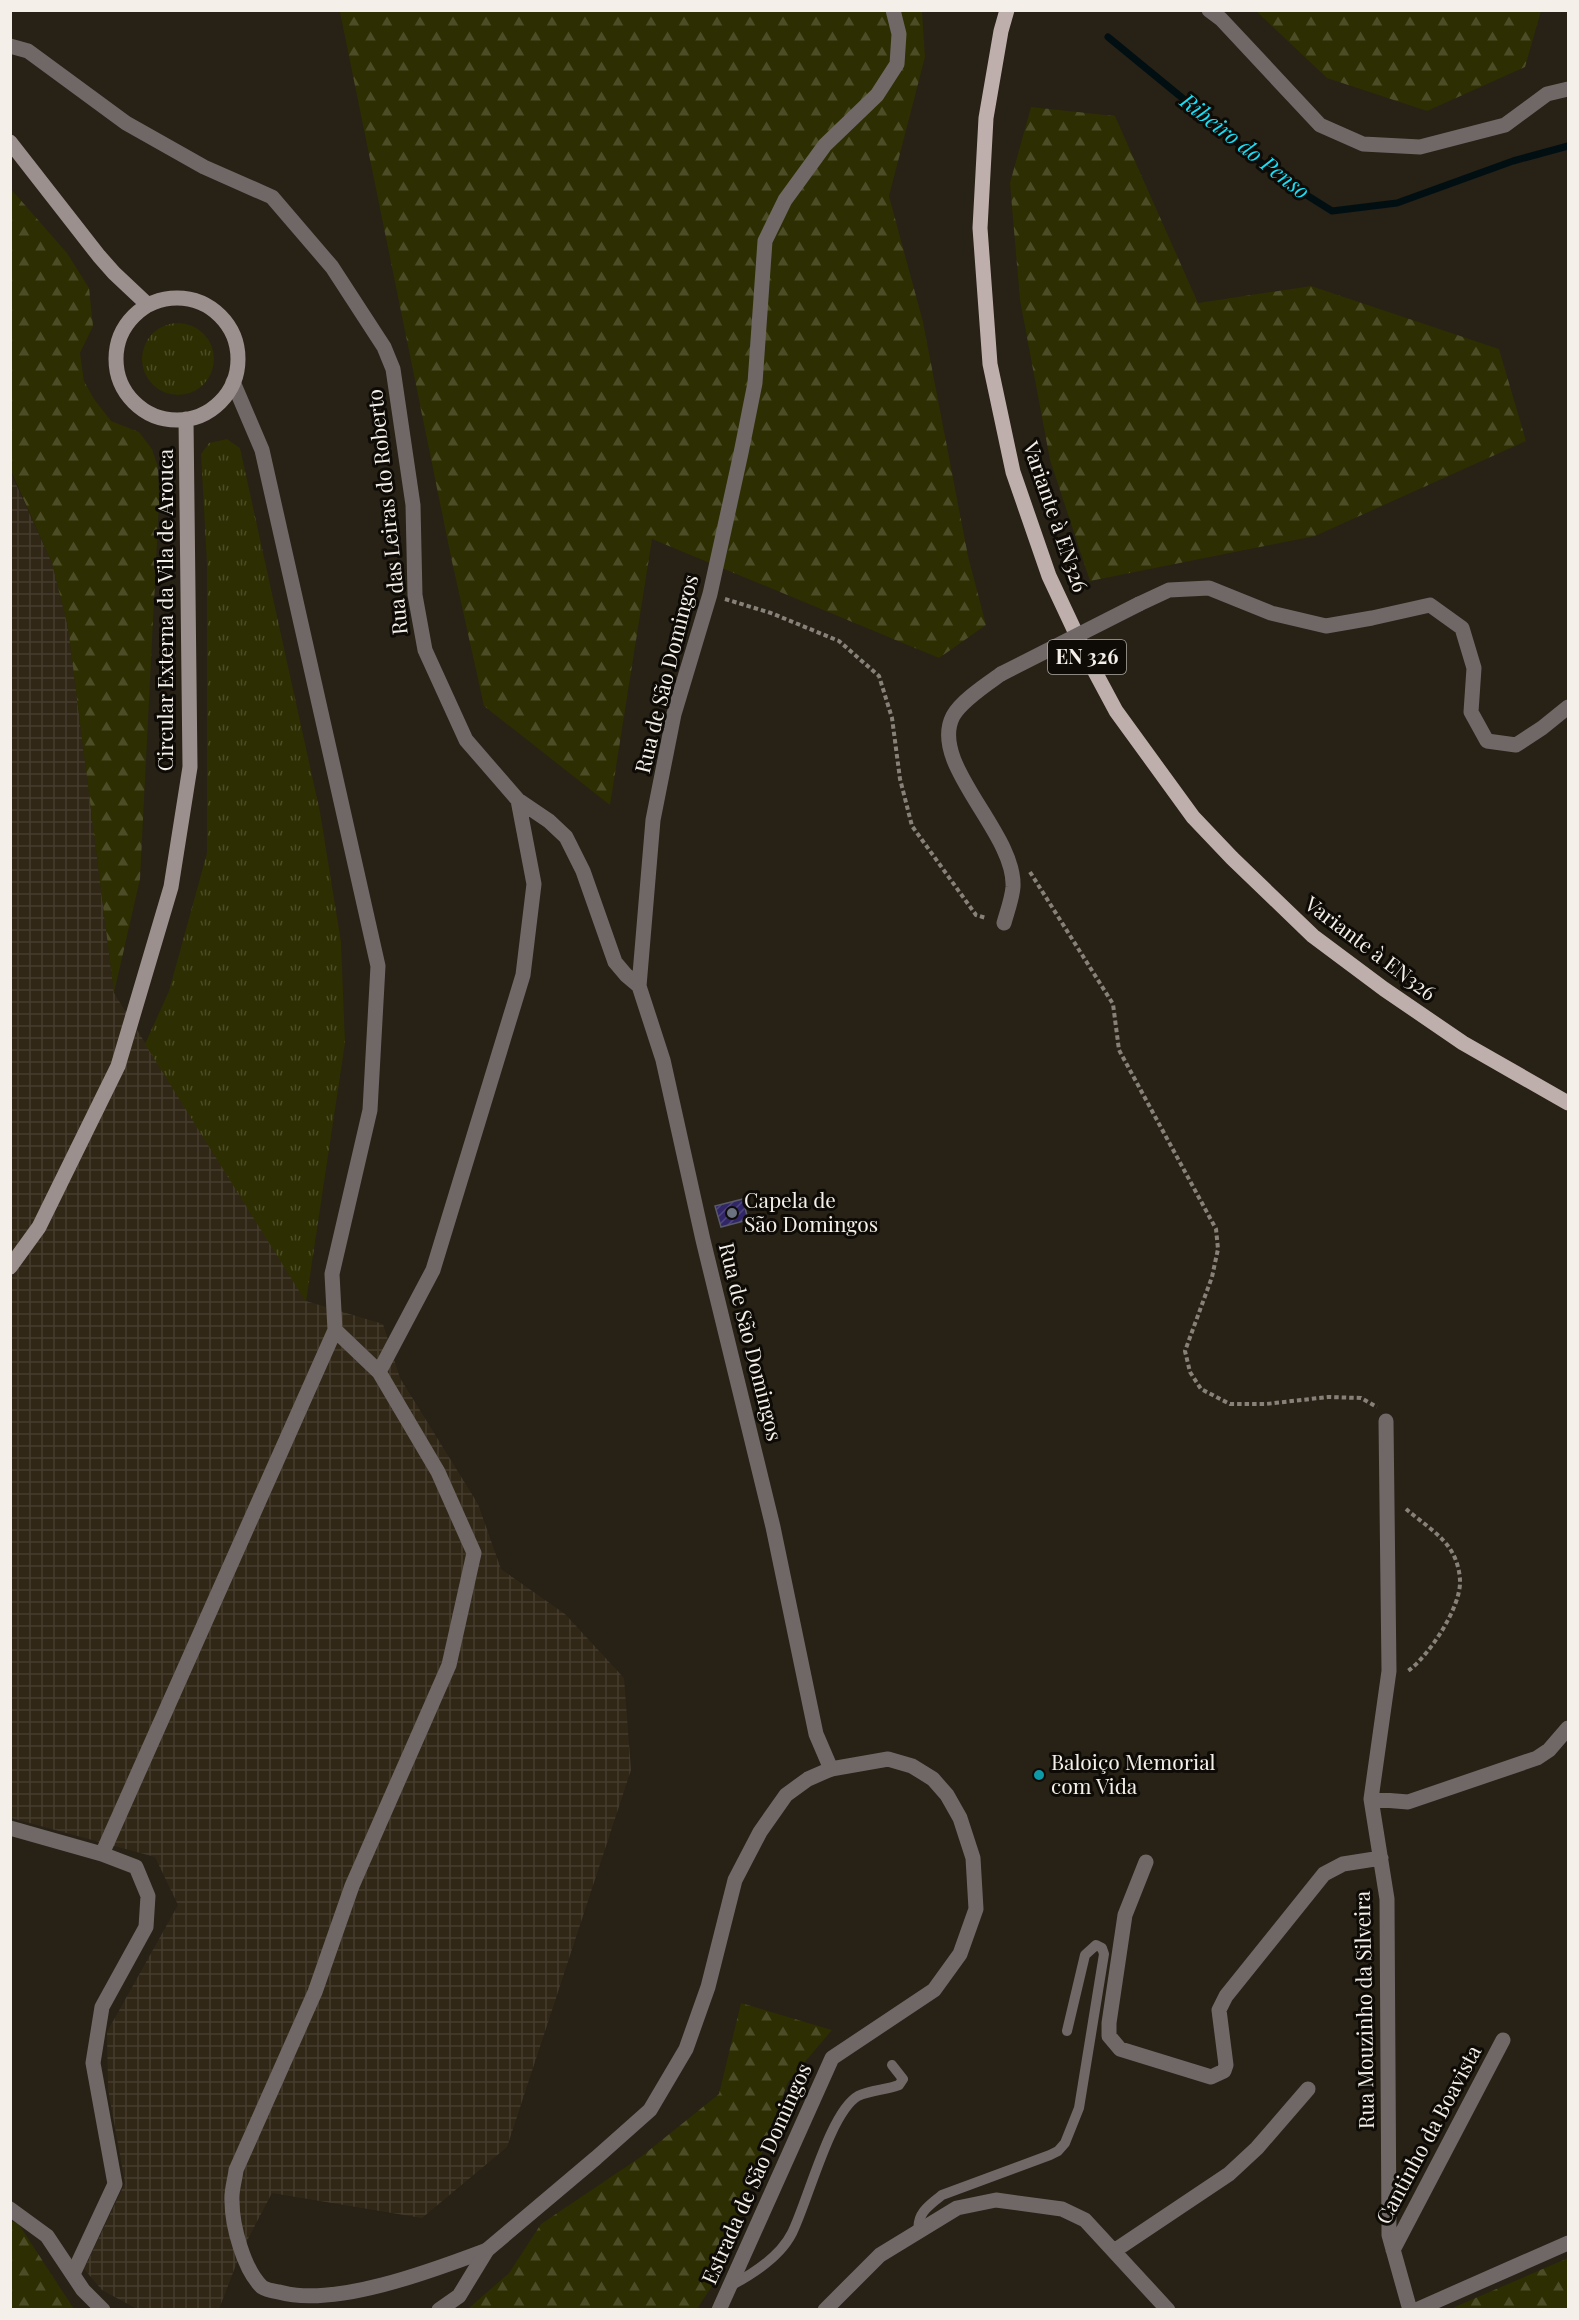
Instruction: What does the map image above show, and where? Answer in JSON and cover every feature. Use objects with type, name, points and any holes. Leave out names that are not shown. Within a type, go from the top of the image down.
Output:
[{"type":"main road","name":"Variante à EN326","points":[[1007,10],[1001,30],[986,118],[980,228],[990,364],[1013,472],[1048,576],[1086,655],[1116,711],[1193,817],[1312,936],[1463,1043],[1569,1103]]},
{"type":"main road","points":[[10,142],[99,256],[148,305]]},
{"type":"main road","name":"Circular Externa da Vila de Arouca","points":[[169,298],[190,299],[210,307],[226,321],[236,340],[238,361],[233,382],[219,403],[198,416],[186,419],[164,418],[145,410],[129,396],[119,377],[116,357],[121,336],[132,318],[148,305],[169,298]]},
{"type":"main road","name":"Circular Externa da Vila de Arouca","points":[[10,1267],[39,1227],[118,1066],[171,886],[190,767],[186,419]]},
{"type":"street","name":"Rua de São Domingos","points":[[831,1769],[816,1734],[773,1527],[706,1252],[663,1060],[639,986],[653,820],[674,714],[710,594],[755,383],[765,241],[785,200],[825,145],[877,95],[897,64],[899,34],[893,10]]},
{"type":"street","points":[[1209,10],[1221,19],[1320,125],[1363,144],[1420,147],[1504,125],[1547,94],[1569,89]]},
{"type":"street","name":"Rua das Leiras do Roberto","points":[[10,46],[28,51],[126,123],[204,167],[272,197],[332,267],[384,347],[393,369],[412,505],[415,595],[425,650],[466,740],[518,801],[549,821],[566,837],[584,871],[615,962],[639,986]]},
{"type":"street","points":[[102,1854],[335,1330],[332,1274],[370,1110],[378,966],[262,450],[233,382]]},
{"type":"street","points":[[1004,923],[1013,886],[1008,862],[999,839],[965,783],[947,745],[952,716],[975,692],[1000,674],[1169,590],[1209,588],[1271,613],[1326,626],[1430,605],[1462,628],[1474,668],[1471,712],[1488,741],[1516,745],[1569,707]]},
{"type":"street","points":[[379,1372],[433,1270],[523,975],[534,884],[518,801]]},
{"type":"street","points":[[335,1330],[379,1372],[438,1472],[474,1553],[449,1665],[352,1886],[315,1992],[236,2170],[232,2201],[241,2252],[249,2270],[263,2288],[294,2296],[355,2291],[435,2270],[487,2250]]},
{"type":"street","name":"Rua Mouzinho da Silveira","points":[[1386,1421],[1389,1671],[1371,1799],[1387,1899],[1389,2235],[1410,2310]]},
{"type":"street","points":[[1371,1799],[1408,1802],[1537,1758],[1549,1750],[1569,1728]]},
{"type":"street","name":"Estrada de São Domingos","points":[[439,2310],[459,2295],[487,2250],[650,2110],[686,2049],[708,1987],[735,1880],[750,1851],[786,1795],[808,1779],[831,1769],[888,1759],[912,1766],[933,1779],[947,1795],[963,1828],[973,1858],[976,1909],[960,1954],[934,1990],[832,2058],[719,2310]]},
{"type":"street","points":[[10,1828],[102,1854],[136,1867],[147,1896],[146,1928],[102,2007],[93,2063],[115,2184],[74,2274]]},
{"type":"street","points":[[1146,1862],[1125,1915],[1109,2036],[1120,2049],[1211,2077],[1224,2071],[1227,2064],[1219,2010],[1226,1996],[1324,1874],[1343,1864],[1381,1858]]},
{"type":"street","name":"Cantinho da Boavista","points":[[1393,2250],[1503,2040]]},
{"type":"street","points":[[1114,2251],[1176,2207],[1199,2195],[1229,2174],[1257,2148],[1308,2090]]},
{"type":"street","points":[[825,2310],[880,2255],[957,2208],[996,2200],[1062,2209],[1085,2220],[1168,2310]]},
{"type":"street","points":[[10,2209],[47,2236],[83,2290],[103,2310]]},
{"type":"street","points":[[1416,2310],[1569,2242]]},
{"type":"lane","points":[[919,2231],[917,2222],[921,2215],[942,2195],[1050,2155],[1058,2151],[1065,2143],[1079,2108],[1104,1954],[1102,1948],[1096,1945],[1085,1955],[1067,2031]]},
{"type":"lane","points":[[729,2286],[750,2276],[763,2266],[792,2234],[834,2129],[846,2107],[857,2097],[898,2085],[903,2079],[892,2065]]},
{"type":"path","points":[[710,594],[771,613],[839,641],[879,676],[892,718],[900,779],[912,826],[976,915],[1004,923]]},
{"type":"path","points":[[1023,865],[1031,873],[1113,1004],[1119,1050],[1216,1229],[1218,1249],[1212,1277],[1185,1351],[1190,1372],[1201,1389],[1230,1404],[1266,1404],[1328,1397],[1361,1398],[1380,1409],[1386,1421]]},
{"type":"path","points":[[1387,1503],[1404,1508],[1441,1540],[1453,1553],[1460,1582],[1448,1618],[1427,1653],[1415,1665],[1387,1685]]},
{"type":"shaded area","points":[[10,471],[52,563],[68,627],[114,993],[306,1301],[383,1324],[400,1378],[478,1504],[501,1569],[565,1614],[624,1678],[631,1770],[507,2147],[422,2218],[272,2193],[241,2252],[219,2309],[137,2309],[102,2290],[84,2269],[125,2183],[108,2089],[107,2032],[178,1905],[155,1857],[11,1818]]},
{"type":"green space","points":[[338,11],[922,11],[925,57],[889,196],[923,322],[968,556],[986,625],[939,658],[652,539],[610,805],[484,706]]},
{"type":"green space","points":[[1256,11],[1541,11],[1525,67],[1427,111],[1327,78]]},
{"type":"green space","points":[[1031,107],[1115,116],[1198,303],[1311,286],[1499,349],[1526,441],[1315,536],[1090,581],[1050,460],[1020,300],[1010,183]]},
{"type":"green space","points":[[10,188],[67,253],[89,288],[93,326],[80,353],[84,381],[111,421],[139,432],[152,449],[158,467],[159,503],[140,879],[114,993],[68,627],[52,563],[11,471]]},
{"type":"green space","points":[[178,323],[198,329],[208,339],[214,359],[208,379],[198,389],[178,395],[158,389],[148,379],[142,359],[148,339],[158,329]]},
{"type":"green space","points":[[227,439],[240,448],[320,812],[341,942],[345,1043],[306,1302],[145,1044],[169,991],[207,853],[207,564],[201,454],[209,443]]},
{"type":"green space","points":[[741,2003],[832,2030],[788,2082],[714,2283],[697,2309],[468,2309],[509,2273],[541,2224],[642,2156],[719,2094]]},
{"type":"green space","points":[[10,2221],[18,2223],[74,2309],[11,2309]]},
{"type":"green space","points":[[1568,2258],[1568,2309],[1450,2309]]},
{"type":"building","name":"Capela de São Domingos","points":[[743,1199],[748,1220],[721,1227],[715,1206]]},
{"type":"waterway","name":"Ribeiro do Penso","points":[[1108,37],[1281,179],[1332,211],[1397,203],[1513,161],[1568,146]]},
{"type":"place","name":"Capela de São Domingos","points":[[732,1213]]},
{"type":"place","name":"Baloiço Memorial com Vida","points":[[1039,1775]]}]
